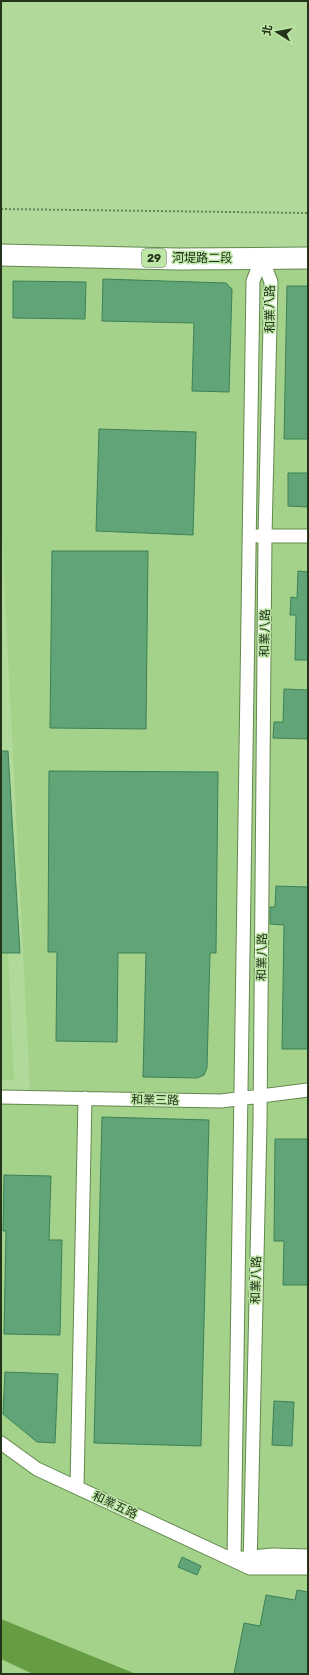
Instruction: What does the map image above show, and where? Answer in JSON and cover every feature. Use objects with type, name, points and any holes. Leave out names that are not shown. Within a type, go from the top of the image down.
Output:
[{"type":"main road","name":"河堤路二段","points":[[1,255],[177,259],[308,258]]},
{"type":"street","name":"和業八路","points":[[234,1560],[251,535],[253,281],[262,258]]},
{"type":"street","name":"和業八路","points":[[250,1562],[260,1096],[266,536],[272,282],[262,258]]},
{"type":"street","points":[[251,535],[308,536]]},
{"type":"street","name":"和業三路","points":[[1,1097],[221,1101],[308,1090]]},
{"type":"street","points":[[77,1487],[85,1098]]},
{"type":"street","name":"和業五路","points":[[1,1443],[33,1466],[234,1560]]},
{"type":"street","points":[[250,1562],[308,1556]]},
{"type":"street","points":[[234,1560],[308,1568]]},
{"type":"path","points":[[1,209],[308,213]]},
{"type":"shaded area","points":[[1,265],[308,266],[308,1674],[1,1674],[1,1091],[30,1091],[1,519]]},
{"type":"shaded area","points":[[1,799],[14,1080],[1,1080]]},
{"type":"shaded area","points":[[1,1619],[136,1674],[33,1674],[1,1659]]},
{"type":"building","points":[[103,279],[226,283],[232,289],[229,392],[192,391],[194,323],[102,321]]},
{"type":"building","points":[[13,281],[86,282],[85,319],[13,318]]},
{"type":"building","points":[[287,286],[308,286],[308,439],[284,439]]},
{"type":"building","points":[[99,429],[196,432],[193,535],[96,531]]},
{"type":"building","points":[[288,473],[308,473],[308,507],[288,506]]},
{"type":"building","points":[[52,551],[148,551],[146,729],[50,728]]},
{"type":"building","points":[[298,571],[308,572],[308,660],[295,660],[296,615],[290,615],[291,597],[297,598]]},
{"type":"building","points":[[284,689],[308,690],[308,739],[273,738],[274,722],[283,722]]},
{"type":"building","points":[[1,751],[8,751],[20,953],[1,953]]},
{"type":"building","points":[[49,771],[218,772],[216,953],[210,953],[207,1068],[204,1075],[197,1078],[143,1077],[146,953],[118,953],[117,1042],[56,1041],[57,952],[48,952]]},
{"type":"building","points":[[276,886],[308,887],[308,1049],[282,1049],[284,925],[270,924],[270,907],[275,907]]},
{"type":"building","points":[[102,1117],[209,1120],[201,1446],[94,1443]]},
{"type":"building","points":[[275,1139],[308,1139],[308,1285],[283,1285],[284,1241],[274,1241]]},
{"type":"building","points":[[4,1175],[51,1176],[49,1240],[62,1240],[60,1335],[4,1334],[6,1231],[3,1231]]},
{"type":"building","points":[[5,1372],[58,1374],[55,1443],[37,1442],[3,1414]]},
{"type":"building","points":[[274,1401],[294,1402],[292,1446],[272,1445]]},
{"type":"building","points":[[182,1557],[201,1566],[197,1575],[178,1567]]},
{"type":"building","points":[[297,1590],[308,1592],[308,1674],[234,1674],[244,1623],[260,1626],[266,1595],[295,1600]]}]
